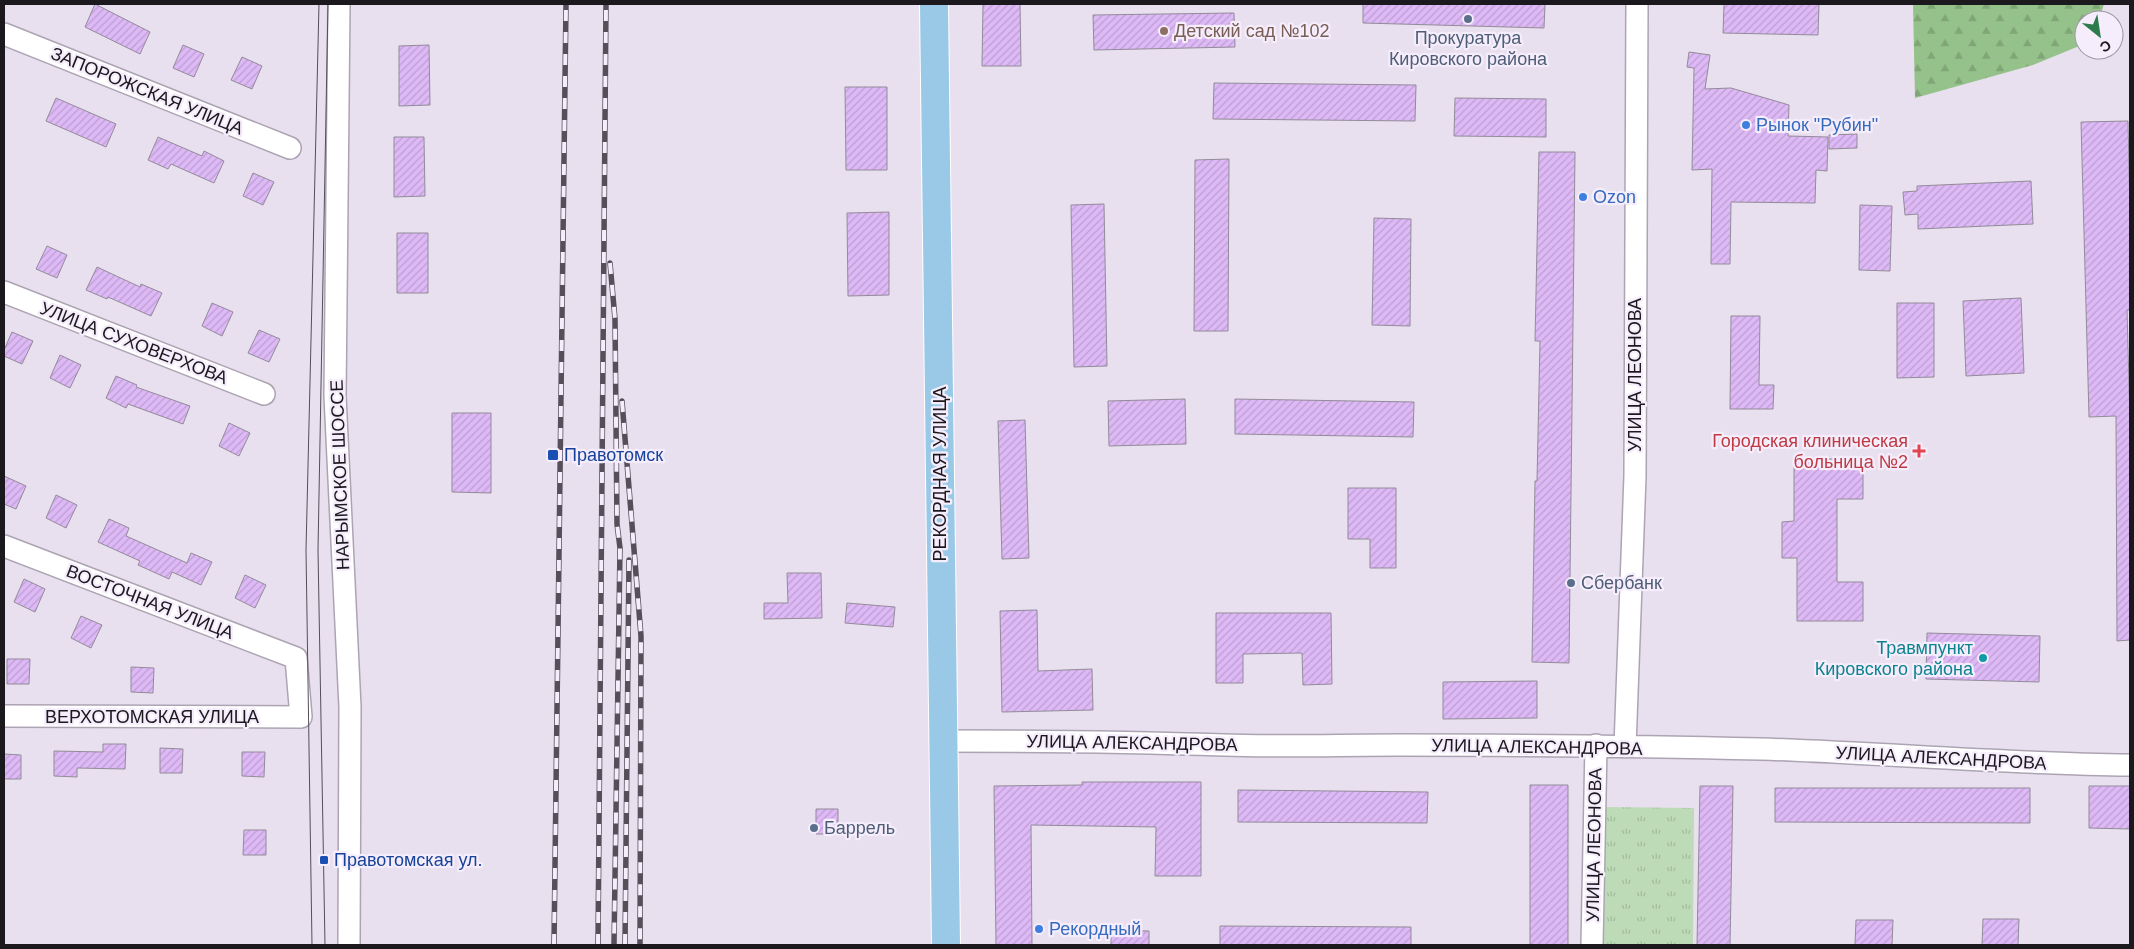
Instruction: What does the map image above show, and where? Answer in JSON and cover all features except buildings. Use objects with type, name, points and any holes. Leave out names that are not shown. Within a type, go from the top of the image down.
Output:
[{"type":"main road","name":"РЕКОРДНАЯ УЛИЦА","points":[[934,4],[946,945]]},
{"type":"street","name":"НАРЫМСКОЕ ШОССЕ","points":[[339,4],[335,396],[350,707],[349,945]]},
{"type":"street","name":"УЛИЦА ЛЕОНОВА","points":[[1625,746],[1635,476],[1637,4]]},
{"type":"street","name":"ЗАПОРОЖСКАЯ УЛИЦА","points":[[4,34],[290,148]]},
{"type":"street","name":"УЛИЦА СУХОВЕРХОВА","points":[[4,292],[264,394]]},
{"type":"street","name":"ВОСТОЧНАЯ УЛИЦА","points":[[4,546],[296,658],[301,718]]},
{"type":"street","name":"ВЕРХОТОМСКАЯ УЛИЦА","points":[[4,716],[301,718]]},
{"type":"street","name":"УЛИЦА АЛЕКСАНДРОВА","points":[[943,741],[1222,745],[1512,745],[1578,747],[1596,745],[1760,749],[2077,765],[2130,765]]},
{"type":"street","name":"УЛИЦА ЛЕОНОВА","points":[[1592,945],[1596,745]]},
{"type":"green space","points":[[1913,4],[2104,4],[2102,10],[2074,10],[2074,48],[2033,65],[1915,98]]},
{"type":"green space","points":[[1605,807],[1694,808],[1693,945],[1604,945]]},
{"type":"tram line","points":[[312,945],[306,550],[319,4]]},
{"type":"tram line","points":[[325,945],[318,550],[328,4]]},
{"type":"railway","points":[[554,945],[566,4]]},
{"type":"railway","points":[[598,945],[606,4]]},
{"type":"railway","points":[[610,263],[615,319],[617,524],[620,548],[614,945]]},
{"type":"railway","points":[[622,401],[641,636],[640,945]]},
{"type":"railway","points":[[625,945],[629,560]]},
{"type":"place","name":"Прокуратура Кировского района","points":[[1468,19]]},
{"type":"place","name":"Детский сад №102","points":[[1164,31]]},
{"type":"place","name":"Рынок \"Рубин\"","points":[[1746,125]]},
{"type":"place","name":"Ozon","points":[[1583,197]]},
{"type":"place","name":"Городская клиническая больница №2","points":[[1919,451]]},
{"type":"place","name":"Правотомск","points":[[553,455]]},
{"type":"place","name":"Сбербанк","points":[[1571,583]]},
{"type":"place","name":"Травмпункт Кировского района","points":[[1983,658]]},
{"type":"place","name":"Баррель","points":[[814,828]]},
{"type":"place","name":"Правотомская ул.","points":[[324,860]]},
{"type":"place","name":"Рекордный","points":[[1039,929]]}]
